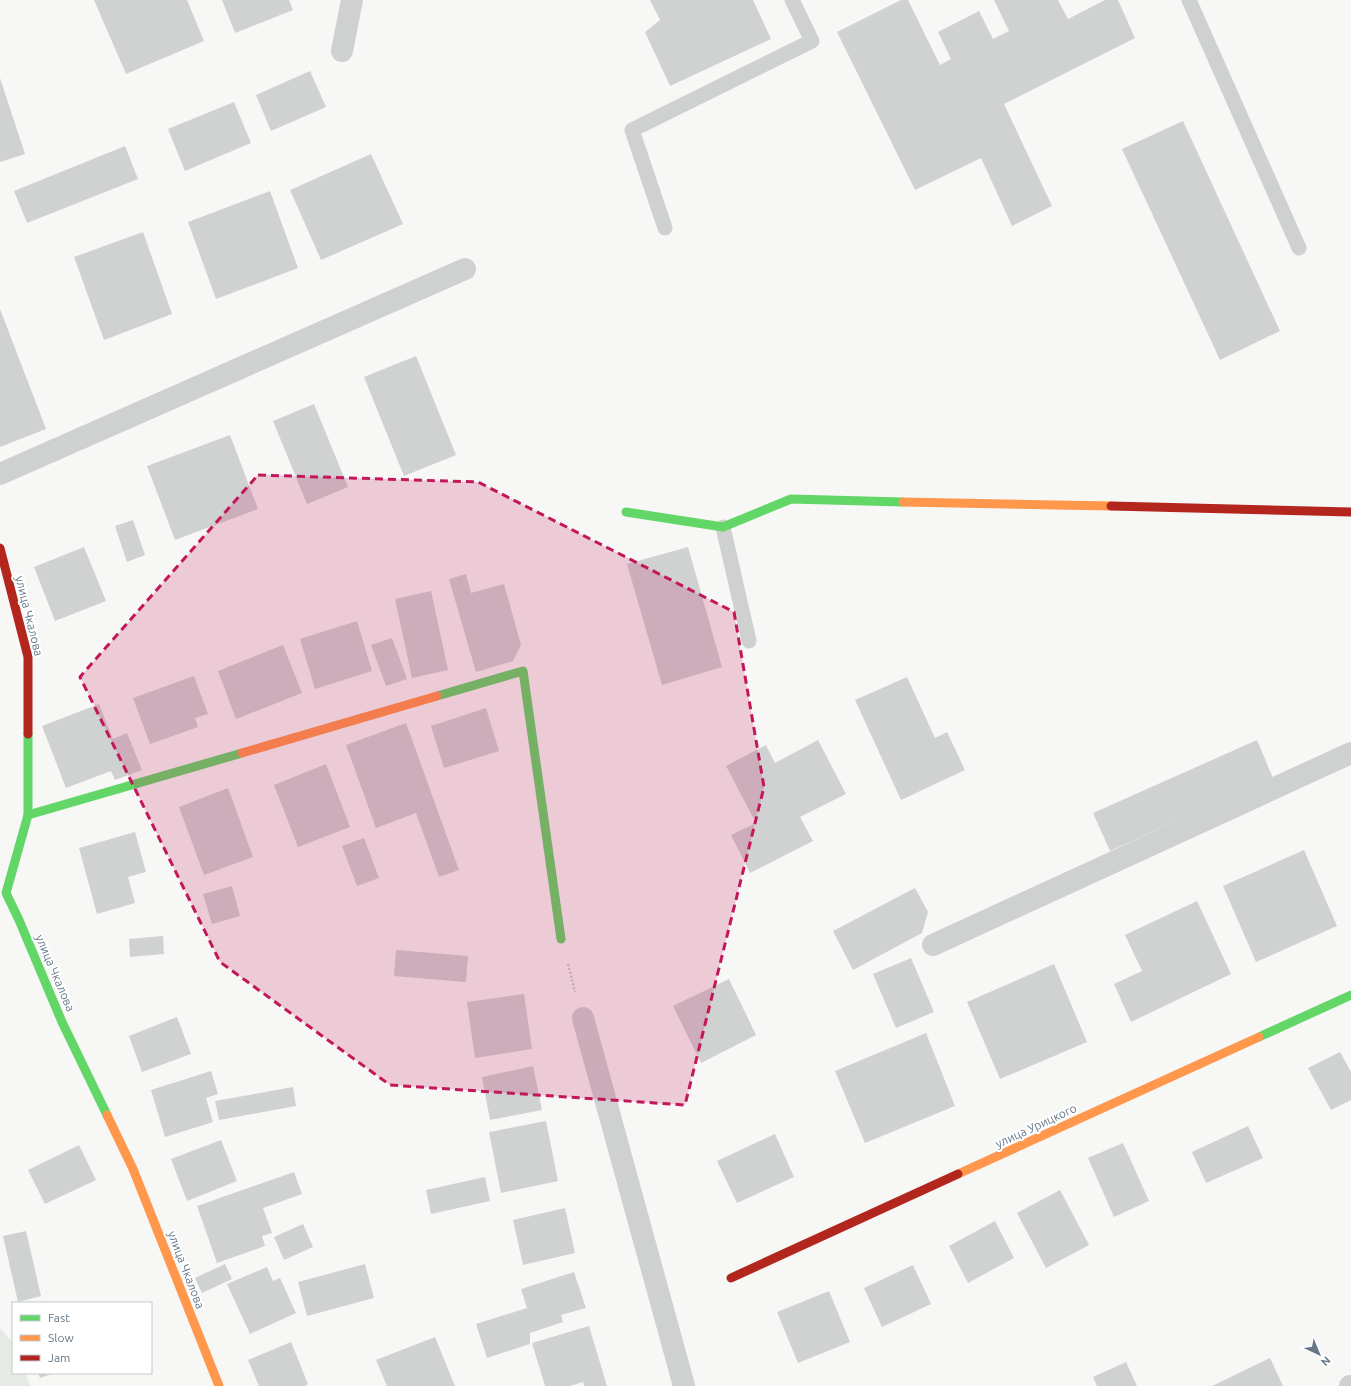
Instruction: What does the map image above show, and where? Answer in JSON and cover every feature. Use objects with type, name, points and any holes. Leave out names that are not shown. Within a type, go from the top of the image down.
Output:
[{"type":"street","points":[[342,50],[352,0]]},
{"type":"street","points":[[0,474],[465,269]]},
{"type":"street","points":[[626,512],[723,527],[791,499],[1351,512]]},
{"type":"street","name":"улица Чкалова","points":[[0,548],[28,657],[28,815],[3,891],[19,920],[62,1022],[133,1169],[219,1386]]},
{"type":"street","points":[[28,815],[523,671],[561,939]]},
{"type":"street","points":[[933,945],[1351,753]]},
{"type":"street","name":"улица Урицкого","points":[[731,1278],[1351,994]]},
{"type":"street","points":[[582,1018],[684,1386]]},
{"type":"lane","points":[[665,228],[632,130],[812,41],[792,0]]},
{"type":"lane","points":[[1189,0],[1299,248]]},
{"type":"lane","points":[[723,527],[749,640]]},
{"type":"path","points":[[561,939],[582,1018]]},
{"type":"highlighted area","points":[[258,475],[478,482],[734,612],[764,787],[685,1105],[390,1085],[220,962],[80,677]]},
{"type":"shaded area","points":[[0,1328],[12,1342],[12,1374],[25,1374],[31,1386],[0,1386]]},
{"type":"building","points":[[94,0],[187,0],[204,41],[126,74]]},
{"type":"building","points":[[222,0],[289,0],[293,10],[235,33]]},
{"type":"building","points":[[650,0],[753,0],[771,39],[670,86],[645,32],[660,20]]},
{"type":"building","points":[[901,0],[908,0],[940,65],[951,59],[938,32],[979,11],[993,39],[1009,31],[994,0],[1058,0],[1068,19],[1105,0],[1118,0],[1135,38],[1004,104],[1052,206],[1012,226],[981,158],[915,190],[837,32]]},
{"type":"building","points":[[310,71],[326,107],[271,131],[256,95]]},
{"type":"building","points":[[0,78],[25,154],[0,162]]},
{"type":"building","points":[[234,102],[251,143],[185,171],[168,129]]},
{"type":"building","points":[[1183,121],[1280,331],[1220,360],[1122,149]]},
{"type":"building","points":[[125,146],[138,179],[27,223],[14,191]]},
{"type":"building","points":[[371,154],[403,224],[321,260],[290,190]]},
{"type":"building","points":[[270,191],[298,268],[216,299],[188,222]]},
{"type":"building","points":[[143,232],[172,314],[104,340],[74,257]]},
{"type":"building","points":[[0,309],[46,429],[0,447]]},
{"type":"building","points":[[416,356],[456,455],[404,476],[364,377]]},
{"type":"building","points":[[314,404],[348,487],[307,504],[273,421]]},
{"type":"building","points":[[230,435],[258,509],[175,540],[147,466]]},
{"type":"building","points":[[133,520],[145,555],[127,562],[115,526]]},
{"type":"building","points":[[84,547],[106,601],[55,621],[34,567]]},
{"type":"building","points":[[688,547],[722,667],[662,685],[627,564]]},
{"type":"building","points":[[466,574],[471,593],[504,584],[521,645],[513,661],[476,672],[449,579]]},
{"type":"building","points":[[431,591],[448,670],[412,678],[395,599]]},
{"type":"building","points":[[357,621],[372,671],[315,689],[300,639]]},
{"type":"building","points":[[392,638],[407,679],[386,686],[371,645]]},
{"type":"building","points":[[283,645],[302,693],[236,719],[218,671]]},
{"type":"building","points":[[194,676],[208,714],[195,718],[198,727],[150,744],[133,698]]},
{"type":"building","points":[[907,677],[935,738],[947,732],[965,770],[901,800],[855,700]]},
{"type":"building","points":[[99,704],[113,739],[127,733],[142,770],[115,780],[111,771],[66,788],[42,726]]},
{"type":"building","points":[[486,708],[499,751],[444,768],[431,726]]},
{"type":"building","points":[[406,723],[459,870],[439,877],[416,813],[376,828],[346,745]]},
{"type":"building","points":[[818,740],[846,794],[800,817],[813,841],[750,873],[731,835],[756,823],[726,766],[766,745],[775,763]]},
{"type":"building","points":[[1257,740],[1273,778],[1110,851],[1093,813]]},
{"type":"building","points":[[326,764],[350,827],[298,847],[274,785]]},
{"type":"building","points":[[228,788],[253,857],[204,875],[179,807]]},
{"type":"building","points":[[135,832],[146,872],[128,877],[135,903],[97,914],[79,848]]},
{"type":"building","points":[[364,838],[379,878],[357,886],[342,846]]},
{"type":"building","points":[[1304,850],[1337,926],[1256,962],[1223,886]]},
{"type":"building","points":[[232,886],[240,916],[212,924],[203,894]]},
{"type":"building","points":[[915,888],[928,912],[922,933],[853,970],[833,931]]},
{"type":"building","points":[[1197,901],[1231,974],[1131,1022],[1114,984],[1142,971],[1125,935]]},
{"type":"building","points":[[163,936],[164,954],[130,957],[129,939]]},
{"type":"building","points":[[396,950],[468,956],[466,982],[394,976]]},
{"type":"building","points":[[911,958],[934,1012],[896,1028],[873,974]]},
{"type":"building","points":[[1054,964],[1087,1042],[1000,1079],[967,1002]]},
{"type":"building","points":[[729,979],[756,1035],[701,1063],[673,1006]]},
{"type":"building","points":[[524,994],[532,1049],[475,1058],[467,1002]]},
{"type":"building","points":[[177,1017],[191,1054],[142,1072],[129,1036]]},
{"type":"building","points":[[926,1033],[955,1106],[865,1143],[835,1071]]},
{"type":"building","points":[[1340,1052],[1351,1072],[1351,1100],[1331,1110],[1308,1068]]},
{"type":"building","points":[[533,1066],[542,1110],[490,1120],[482,1077]]},
{"type":"building","points":[[211,1071],[218,1094],[206,1098],[213,1122],[165,1137],[151,1090]]},
{"type":"building","points":[[293,1087],[296,1106],[219,1120],[215,1101]]},
{"type":"building","points":[[546,1121],[558,1181],[501,1193],[489,1132]]},
{"type":"building","points":[[1248,1126],[1263,1158],[1206,1183],[1192,1152]]},
{"type":"building","points":[[775,1134],[794,1177],[737,1203],[717,1161]]},
{"type":"building","points":[[221,1140],[237,1181],[187,1201],[171,1159]]},
{"type":"building","points":[[1123,1143],[1149,1201],[1114,1217],[1088,1158]]},
{"type":"building","points":[[79,1145],[96,1180],[45,1204],[28,1170]]},
{"type":"building","points":[[294,1172],[302,1194],[263,1208],[272,1233],[262,1236],[265,1246],[217,1263],[197,1206]]},
{"type":"building","points":[[485,1177],[490,1201],[431,1214],[426,1190]]},
{"type":"building","points":[[1060,1190],[1089,1245],[1046,1268],[1017,1213]]},
{"type":"building","points":[[565,1208],[575,1253],[523,1265],[513,1220]]},
{"type":"building","points":[[995,1221],[1014,1258],[968,1283],[949,1246]]},
{"type":"building","points":[[303,1224],[313,1247],[284,1260],[274,1237]]},
{"type":"building","points":[[26,1231],[41,1296],[18,1302],[3,1236]]},
{"type":"building","points":[[225,1264],[232,1279],[202,1293],[195,1278]]},
{"type":"building","points":[[365,1264],[374,1298],[307,1316],[298,1282]]},
{"type":"building","points":[[913,1265],[931,1304],[882,1327],[864,1288]]},
{"type":"building","points":[[267,1267],[273,1281],[280,1278],[296,1313],[250,1334],[227,1284]]},
{"type":"building","points":[[574,1272],[586,1308],[561,1315],[563,1322],[530,1333],[530,1344],[487,1358],[476,1324],[527,1308],[521,1289]]},
{"type":"building","points":[[829,1291],[850,1342],[798,1363],[777,1312]]},
{"type":"building","points":[[589,1326],[607,1386],[584,1386],[583,1382],[570,1386],[545,1386],[532,1343]]},
{"type":"building","points":[[435,1337],[455,1386],[387,1386],[376,1360]]},
{"type":"building","points":[[291,1342],[308,1384],[305,1386],[259,1386],[248,1360]]},
{"type":"building","points":[[1270,1358],[1283,1386],[1212,1386]]},
{"type":"building","points":[[1126,1362],[1137,1386],[1097,1386],[1093,1377]]},
{"type":"building","points":[[38,1374],[51,1374],[40,1378]]},
{"type":"traffic: fast","points":[[626,512],[723,527],[791,499],[903,502]]},
{"type":"traffic: fast","points":[[437,696],[523,671],[561,939]]},
{"type":"traffic: fast","points":[[28,734],[28,815],[6,893],[62,1022],[107,1115]]},
{"type":"traffic: fast","points":[[28,815],[242,753]]},
{"type":"traffic: fast","points":[[1259,1037],[1351,995]]},
{"type":"traffic: slow","points":[[903,502],[1111,506]]},
{"type":"traffic: slow","points":[[242,753],[437,696]]},
{"type":"traffic: slow","points":[[958,1174],[1259,1037]]},
{"type":"traffic: slow","points":[[107,1115],[133,1169],[219,1386]]},
{"type":"traffic: jam","points":[[1111,506],[1351,512]]},
{"type":"traffic: jam","points":[[0,548],[28,657],[28,734]]},
{"type":"traffic: jam","points":[[731,1278],[958,1174]]}]
